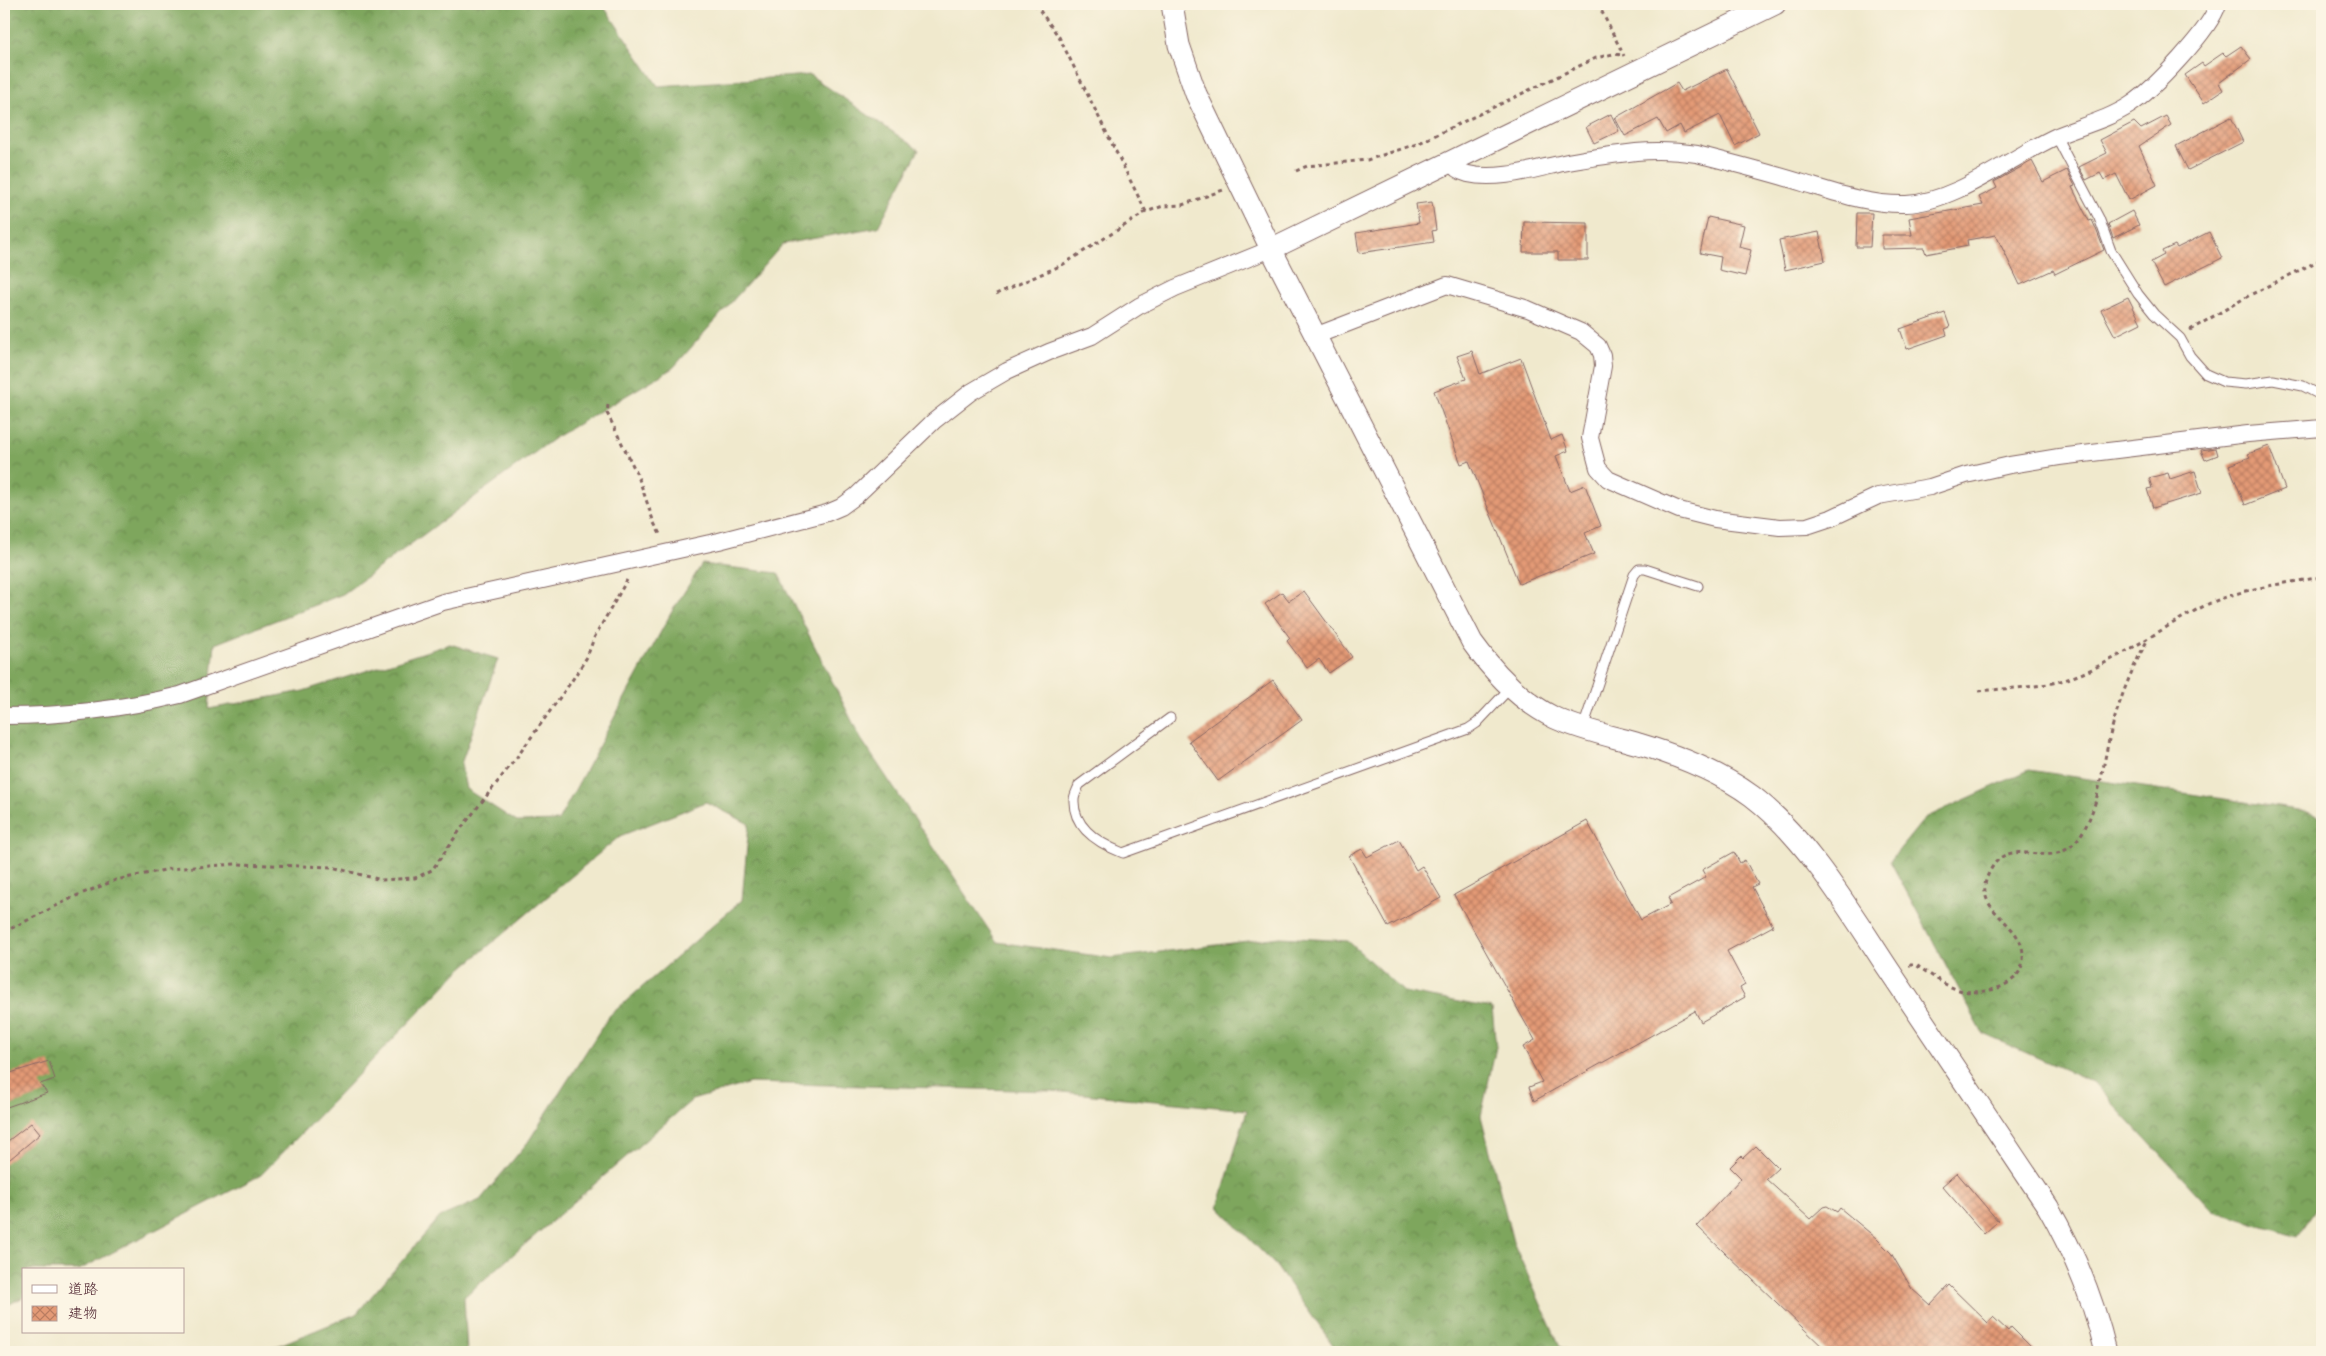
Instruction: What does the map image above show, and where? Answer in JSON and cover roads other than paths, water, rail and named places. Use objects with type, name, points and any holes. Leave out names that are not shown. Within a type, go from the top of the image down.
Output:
[{"type":"street","points":[[1172,4],[1179,45],[1186,71],[1315,336],[1462,625],[1485,660],[1510,688],[1554,717],[1582,729],[1673,755],[1704,767],[1752,797],[1774,814],[1799,842],[1892,974],[2061,1230],[2099,1323],[2106,1352]]},
{"type":"street","points":[[4,716],[89,711],[172,697],[443,602],[669,552],[800,520],[841,507],[856,496],[934,421],[971,392],[1007,371],[1048,352],[1092,336],[1139,306],[1175,288],[1271,248],[1775,4]]},
{"type":"street","points":[[1450,161],[1459,170],[1468,174],[1481,175],[1518,173],[1564,163],[1638,152],[1676,150],[1697,154],[1862,200],[1906,204],[1937,198],[1956,190],[2056,136],[2114,114],[2130,105],[2146,92],[2196,39],[2212,18],[2218,4]]},
{"type":"street","points":[[1315,336],[1447,285],[1528,309],[1581,332],[1598,346],[1602,355],[1603,366],[1590,438],[1598,468],[1608,479],[1680,510],[1715,519],[1780,527],[1806,526],[1831,518],[1878,496],[1930,487],[1966,475],[2010,465],[2059,457],[2248,434],[2322,428]]},
{"type":"lane","points":[[2056,136],[2099,218],[2111,251],[2138,294],[2154,314],[2180,338],[2190,356],[2206,374],[2224,382],[2246,384],[2273,380],[2303,386],[2322,396]]},
{"type":"lane","points":[[1582,729],[1634,575],[1639,570],[1645,569],[1698,586]]},
{"type":"lane","points":[[1170,718],[1079,784],[1074,799],[1077,814],[1085,829],[1102,845],[1123,853],[1468,729],[1477,723],[1510,688]]}]
